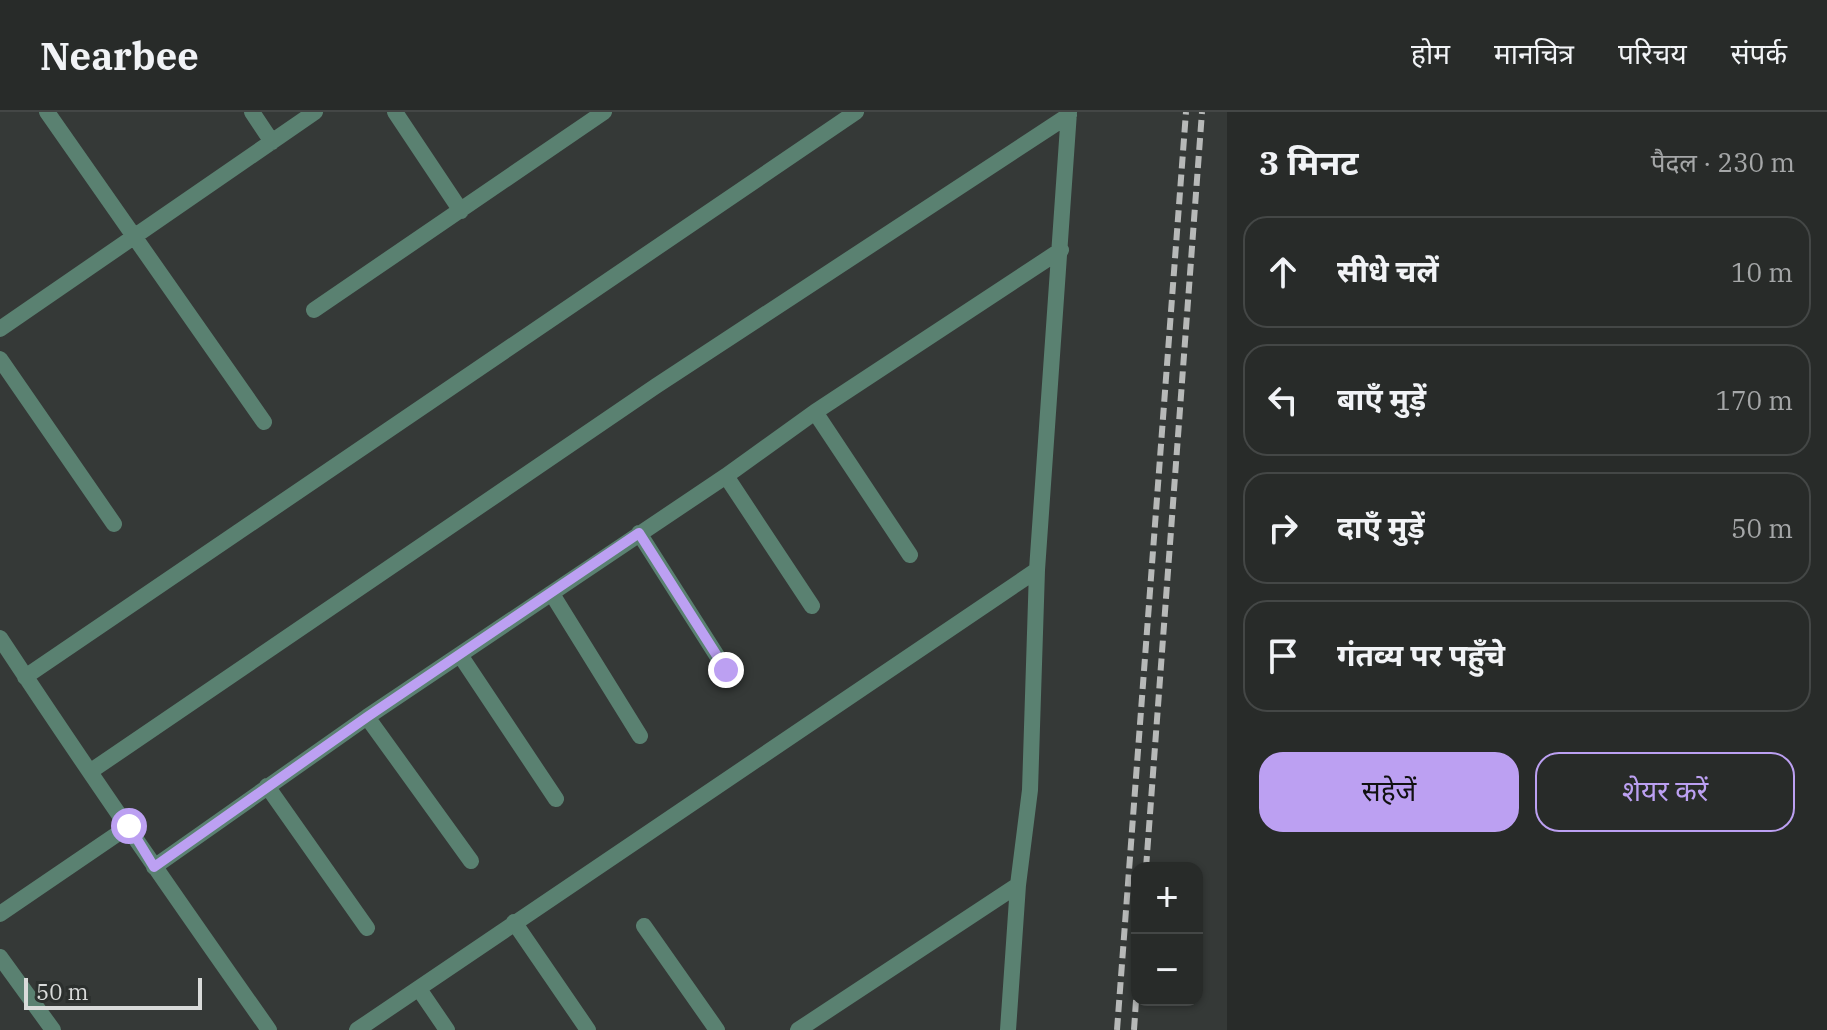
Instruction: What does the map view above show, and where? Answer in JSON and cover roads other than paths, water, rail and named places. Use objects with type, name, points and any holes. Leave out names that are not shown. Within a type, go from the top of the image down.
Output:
[{"type":"street","points":[[47,112],[264,422]]},
{"type":"street","points":[[252,112],[272,142]]},
{"type":"street","points":[[0,329],[315,112]]},
{"type":"street","points":[[395,112],[461,211]]},
{"type":"street","points":[[314,310],[604,112]]},
{"type":"street","points":[[25,677],[856,112]]},
{"type":"street","points":[[91,771],[643,395],[1069,113]]},
{"type":"street","points":[[1008,1030],[1018,885],[1030,790],[1037,570],[1069,113]]},
{"type":"street","points":[[154,867],[367,717],[726,476],[815,412],[1061,250]]},
{"type":"street","points":[[0,359],[114,524]]},
{"type":"street","points":[[815,412],[910,555]]},
{"type":"street","points":[[726,476],[812,606]]},
{"type":"street","points":[[639,533],[726,670]]},
{"type":"street","points":[[357,1030],[1037,570]]},
{"type":"street","points":[[552,594],[640,736]]},
{"type":"street","points":[[0,638],[154,867],[269,1030]]},
{"type":"street","points":[[460,655],[556,799]]},
{"type":"street","points":[[367,717],[471,861]]},
{"type":"street","points":[[267,786],[367,928]]},
{"type":"street","points":[[0,914],[129,826]]},
{"type":"street","points":[[798,1030],[1018,885]]},
{"type":"street","points":[[514,922],[588,1030]]},
{"type":"street","points":[[644,926],[717,1030]]},
{"type":"street","points":[[0,957],[53,1030]]},
{"type":"street","points":[[419,989],[447,1030]]},
{"type":"railway","points":[[1117,1030],[1186,112]]},
{"type":"railway","points":[[1146,862],[1202,112]]},
{"type":"railway","points":[[1134,1030],[1136,1006]]}]
